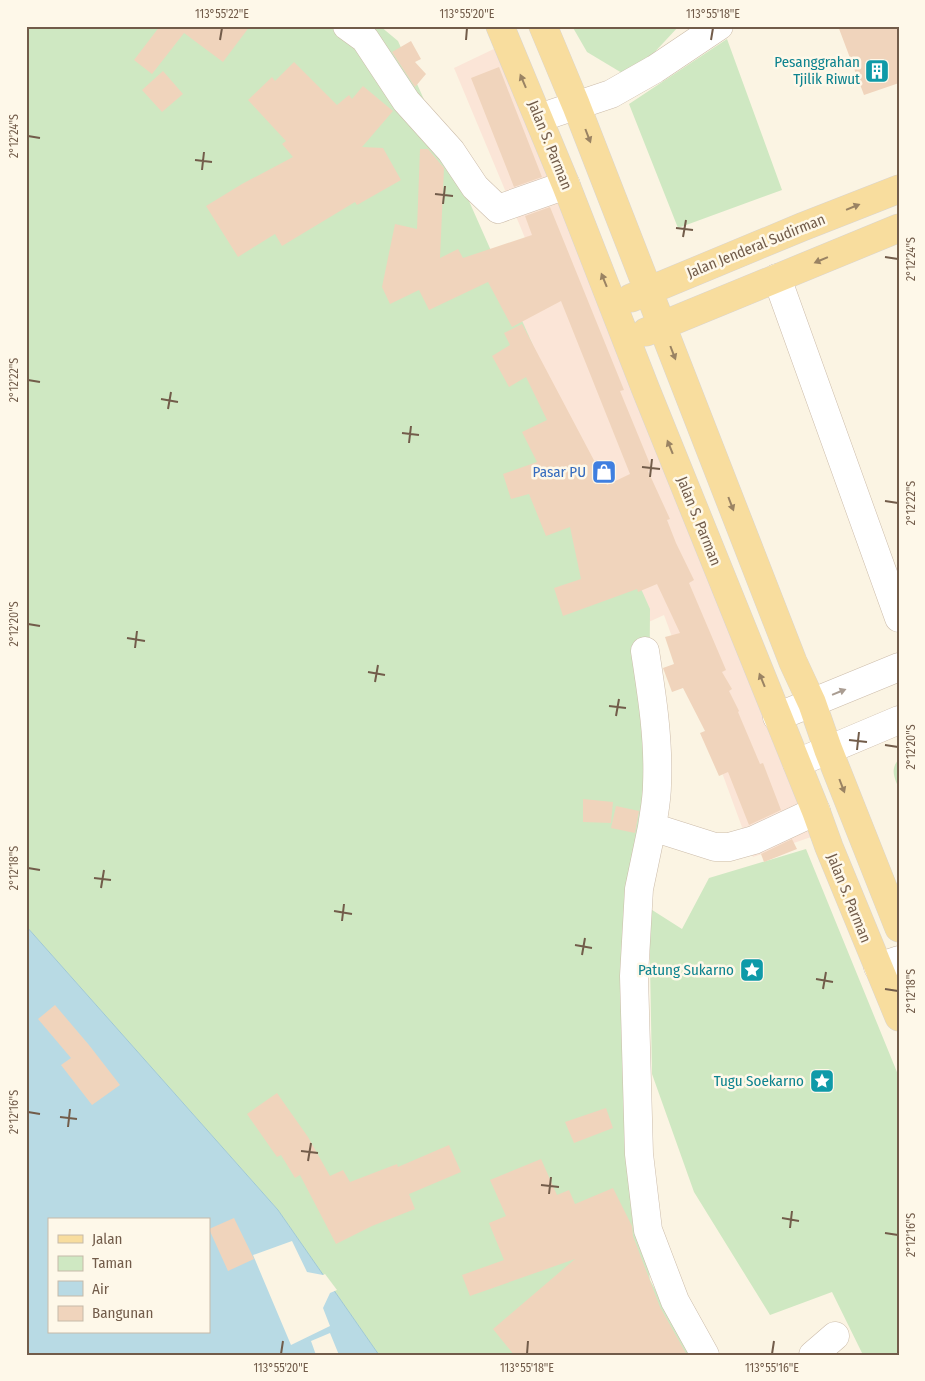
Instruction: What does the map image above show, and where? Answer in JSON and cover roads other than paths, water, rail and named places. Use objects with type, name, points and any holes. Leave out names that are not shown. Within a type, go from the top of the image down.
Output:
[{"type":"main road","name":"Jalan S. Parman","points":[[500,26],[566,185],[816,811],[828,847],[888,964],[899,1017]]},
{"type":"main road","points":[[543,26],[576,105],[899,928]]},
{"type":"main road","name":"Jalan Jenderal Sudirman","points":[[614,306],[899,189]]},
{"type":"main road","points":[[627,340],[899,228]]},
{"type":"street","points":[[539,118],[610,94],[655,69],[719,26]]},
{"type":"street","points":[[356,33],[406,101],[451,152],[475,187],[498,208],[566,185]]},
{"type":"street","points":[[777,278],[899,618]]},
{"type":"street","points":[[645,651],[654,703],[658,752],[657,787],[652,827],[639,889],[634,976],[639,1154],[648,1230],[675,1301],[706,1355]]},
{"type":"street","points":[[778,717],[899,667]]},
{"type":"street","points":[[797,764],[899,720]]},
{"type":"street","points":[[652,827],[716,847],[729,847],[754,840],[816,811]]},
{"type":"street","points":[[813,1355],[835,1336]]},
{"type":"water","points":[[26,926],[278,1210],[379,1355],[26,1355]]},
{"type":"place","name":"Pesanggrahan Tjilik Riwut","points":[[877,71]]},
{"type":"place","name":"Pasar PU","points":[[604,472]]},
{"type":"place","name":"Patung Sukarno","points":[[752,970]]},
{"type":"place","name":"Tugu Soekarno","points":[[822,1081]]}]
